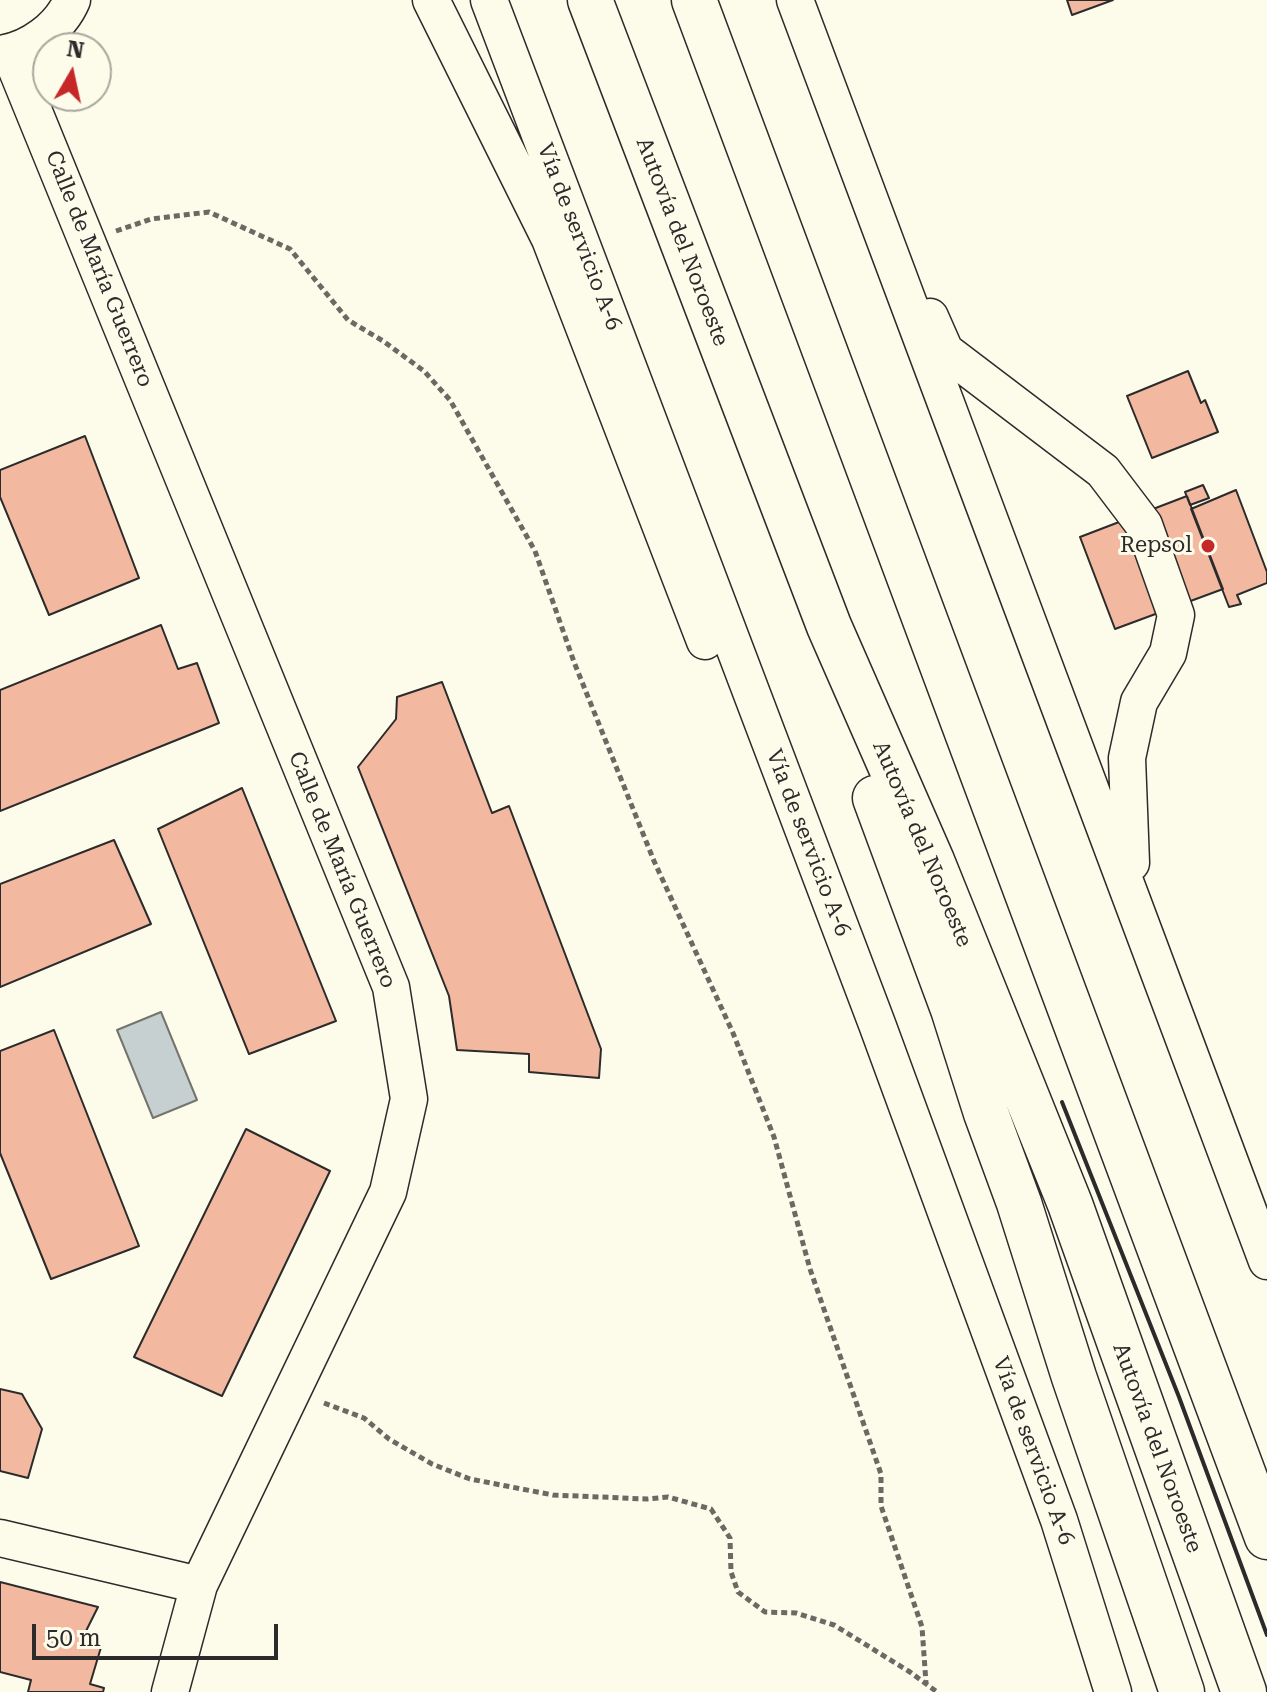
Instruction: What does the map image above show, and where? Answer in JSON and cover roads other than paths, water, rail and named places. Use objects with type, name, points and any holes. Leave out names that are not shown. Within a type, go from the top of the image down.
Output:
[{"type":"highway","points":[[571,0],[953,1009],[1182,1692]]},
{"type":"highway","name":"Autovía del Noroeste","points":[[590,0],[829,626],[932,861],[1070,1204],[1244,1692]]},
{"type":"highway","points":[[694,0],[1267,1537]]},
{"type":"highway","points":[[953,1009],[1006,1114],[1167,1532],[1203,1577]]},
{"type":"street","points":[[5,54],[33,43],[54,27],[72,0]]},
{"type":"street","points":[[431,0],[550,239],[746,748],[877,1024]]},
{"type":"street","name":"Vía de servicio A-6","points":[[489,0],[877,1024],[1059,1520],[1113,1692]]},
{"type":"street","points":[[795,0],[1043,666],[1132,893],[1267,1261]]},
{"type":"street","points":[[812,0],[847,140],[945,351],[1103,471],[1144,525],[1176,615],[1168,653],[1139,702],[1127,758],[1132,893]]},
{"type":"street","name":"Calle de María Guerrero","points":[[5,54],[88,241],[391,987],[409,1099],[388,1192],[199,1585],[170,1692]]},
{"type":"street","points":[[0,1538],[199,1585]]},
{"type":"place","name":"Repsol","points":[[1208,546]]}]
